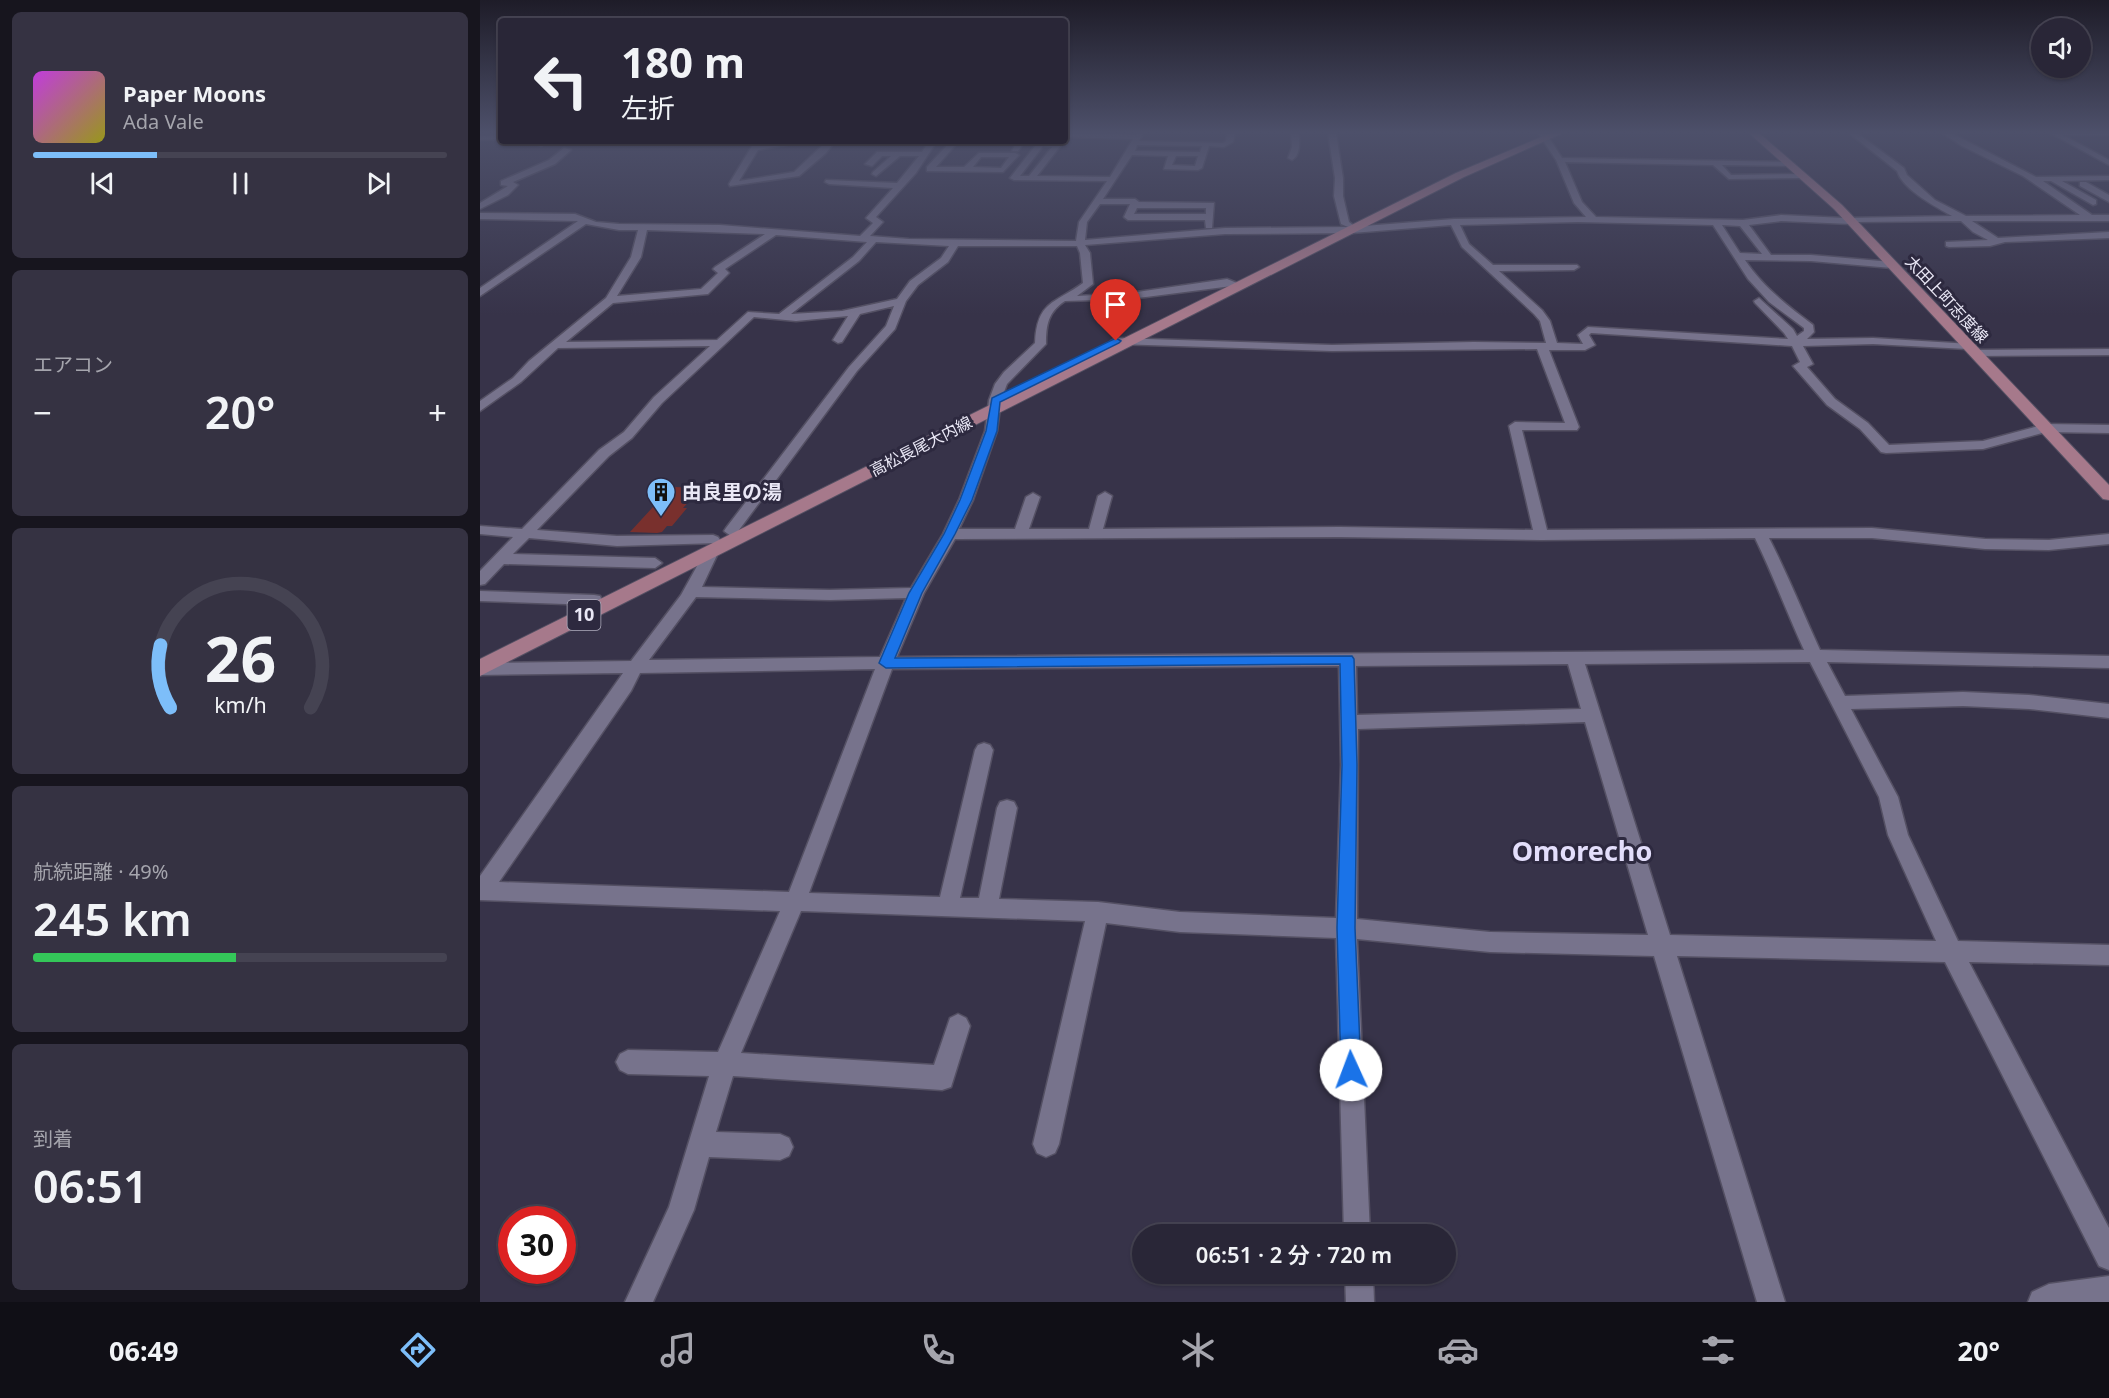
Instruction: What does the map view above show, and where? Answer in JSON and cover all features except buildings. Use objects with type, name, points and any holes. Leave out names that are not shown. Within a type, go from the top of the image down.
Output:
[{"type":"main road","name":"高松長尾大内線","points":[[1124,341],[1194,294],[1232,283],[1418,194]]},
{"type":"main road","name":"太田上町志度線","points":[[1823,194],[2109,495]]},
{"type":"main road","name":"高松長尾大内線","points":[[480,669],[712,546],[1346,229]]},
{"type":"main road","name":"高松長尾大内線","points":[[480,656],[712,546],[731,531],[994,405]]},
{"type":"street","points":[[480,206],[504,194]]},
{"type":"street","points":[[781,317],[856,258],[879,222],[870,218],[891,194]]},
{"type":"street","points":[[639,1302],[681,1210],[725,1064],[758,982],[795,901],[886,663],[915,593],[950,534],[966,500],[992,431],[994,405],[1008,374],[1040,344],[1045,314],[1058,298],[1081,290],[1088,284],[1085,254],[1080,244],[1083,222],[1102,194]]},
{"type":"street","points":[[1337,194],[1346,229]]},
{"type":"street","points":[[1574,194],[1578,203],[1593,219]]},
{"type":"street","points":[[1922,194],[1963,218],[1976,230],[1996,240]]},
{"type":"street","points":[[2058,194],[2109,229]]},
{"type":"street","points":[[2079,194],[2093,202]]},
{"type":"street","points":[[1096,201],[1135,202],[1134,205]]},
{"type":"street","points":[[1134,205],[1211,205],[1209,232]]},
{"type":"street","points":[[1134,205],[1128,217],[1209,217]]},
{"type":"street","points":[[480,216],[575,217],[594,224],[643,228],[703,228],[869,239],[1080,244],[1209,232],[1346,229],[1454,222],[1593,219],[1743,223],[1781,218],[1850,220],[2109,218]]},
{"type":"street","points":[[480,293],[586,220]]},
{"type":"street","points":[[1454,222],[1465,245],[1545,321],[1548,347],[1573,427],[1515,426],[1540,535]]},
{"type":"street","points":[[1716,223],[1751,278],[1809,327],[1809,332],[1796,342]]},
{"type":"street","points":[[1743,223],[1768,258]]},
{"type":"street","points":[[480,407],[517,380],[533,363],[610,300],[636,256],[643,228]]},
{"type":"street","points":[[610,300],[704,292],[724,273],[718,269],[774,232]]},
{"type":"street","points":[[1949,244],[2109,235]]},
{"type":"street","points":[[731,531],[853,369],[891,327],[901,301],[914,283],[945,260],[956,242]]},
{"type":"street","points":[[1734,254],[1892,265]]},
{"type":"street","points":[[1490,268],[1574,267]]},
{"type":"street","points":[[1058,298],[1194,294]]},
{"type":"street","points":[[480,580],[604,453],[628,435],[658,400],[752,314],[804,319],[856,312],[901,301]]},
{"type":"street","points":[[1759,302],[1789,331],[1796,342],[1807,364],[1799,366],[1818,384],[1831,402],[1864,426],[1886,448],[1983,445],[2046,428],[2109,429]]},
{"type":"street","points":[[838,340],[856,312]]},
{"type":"street","points":[[1124,341],[1332,348],[1474,345],[1548,347],[1588,346],[1583,335],[1588,330],[1796,342],[1873,341],[1971,349],[2109,352]]},
{"type":"street","points":[[557,345],[720,343]]},
{"type":"street","points":[[1095,533],[1105,496]]},
{"type":"street","points":[[1020,534],[1033,498]]},
{"type":"street","points":[[480,530],[525,535],[712,546],[705,568],[656,642],[633,666],[626,686],[480,891]]},
{"type":"street","points":[[950,534],[1872,533],[1985,544],[2049,545],[2109,538]]},
{"type":"street","points":[[1760,534],[1786,586],[1794,611],[1815,656],[1888,798],[1899,835],[1952,953],[2109,1256]]},
{"type":"street","points":[[502,559],[655,563]]},
{"type":"street","points":[[689,592],[819,595],[915,593]]},
{"type":"street","points":[[480,596],[594,600]]},
{"type":"street","points":[[480,669],[886,663],[1815,656],[2109,662]]},
{"type":"street","points":[[1347,659],[1349,722],[1346,928],[1357,1224]]},
{"type":"street","points":[[1575,659],[1771,1302]]},
{"type":"street","points":[[1839,703],[1963,699],[2029,702],[2109,711]]},
{"type":"street","points":[[1349,722],[1592,715]]},
{"type":"street","points":[[948,906],[984,750]]},
{"type":"street","points":[[987,908],[1007,808]]},
{"type":"street","points":[[480,891],[1098,912],[1180,922],[1346,928],[1490,942],[2109,955]]},
{"type":"street","points":[[1046,1144],[1098,912]]},
{"type":"street","points":[[628,1062],[725,1064],[942,1078],[958,1026]]},
{"type":"street","points":[[700,1144],[780,1147]]},
{"type":"street","points":[[1359,1284],[1360,1302]]},
{"type":"street","points":[[2042,1302],[2049,1298],[2109,1290]]},
{"type":"place","name":"由良里の湯","points":[[661,518]]},
{"type":"district","name":"Omorecho","points":[[1582,852]]},
{"type":"route","points":[[1116,341],[995,400],[992,431],[966,500],[950,534],[915,593],[886,663],[1347,659],[1350,765],[1346,928],[1351,1070]]}]
